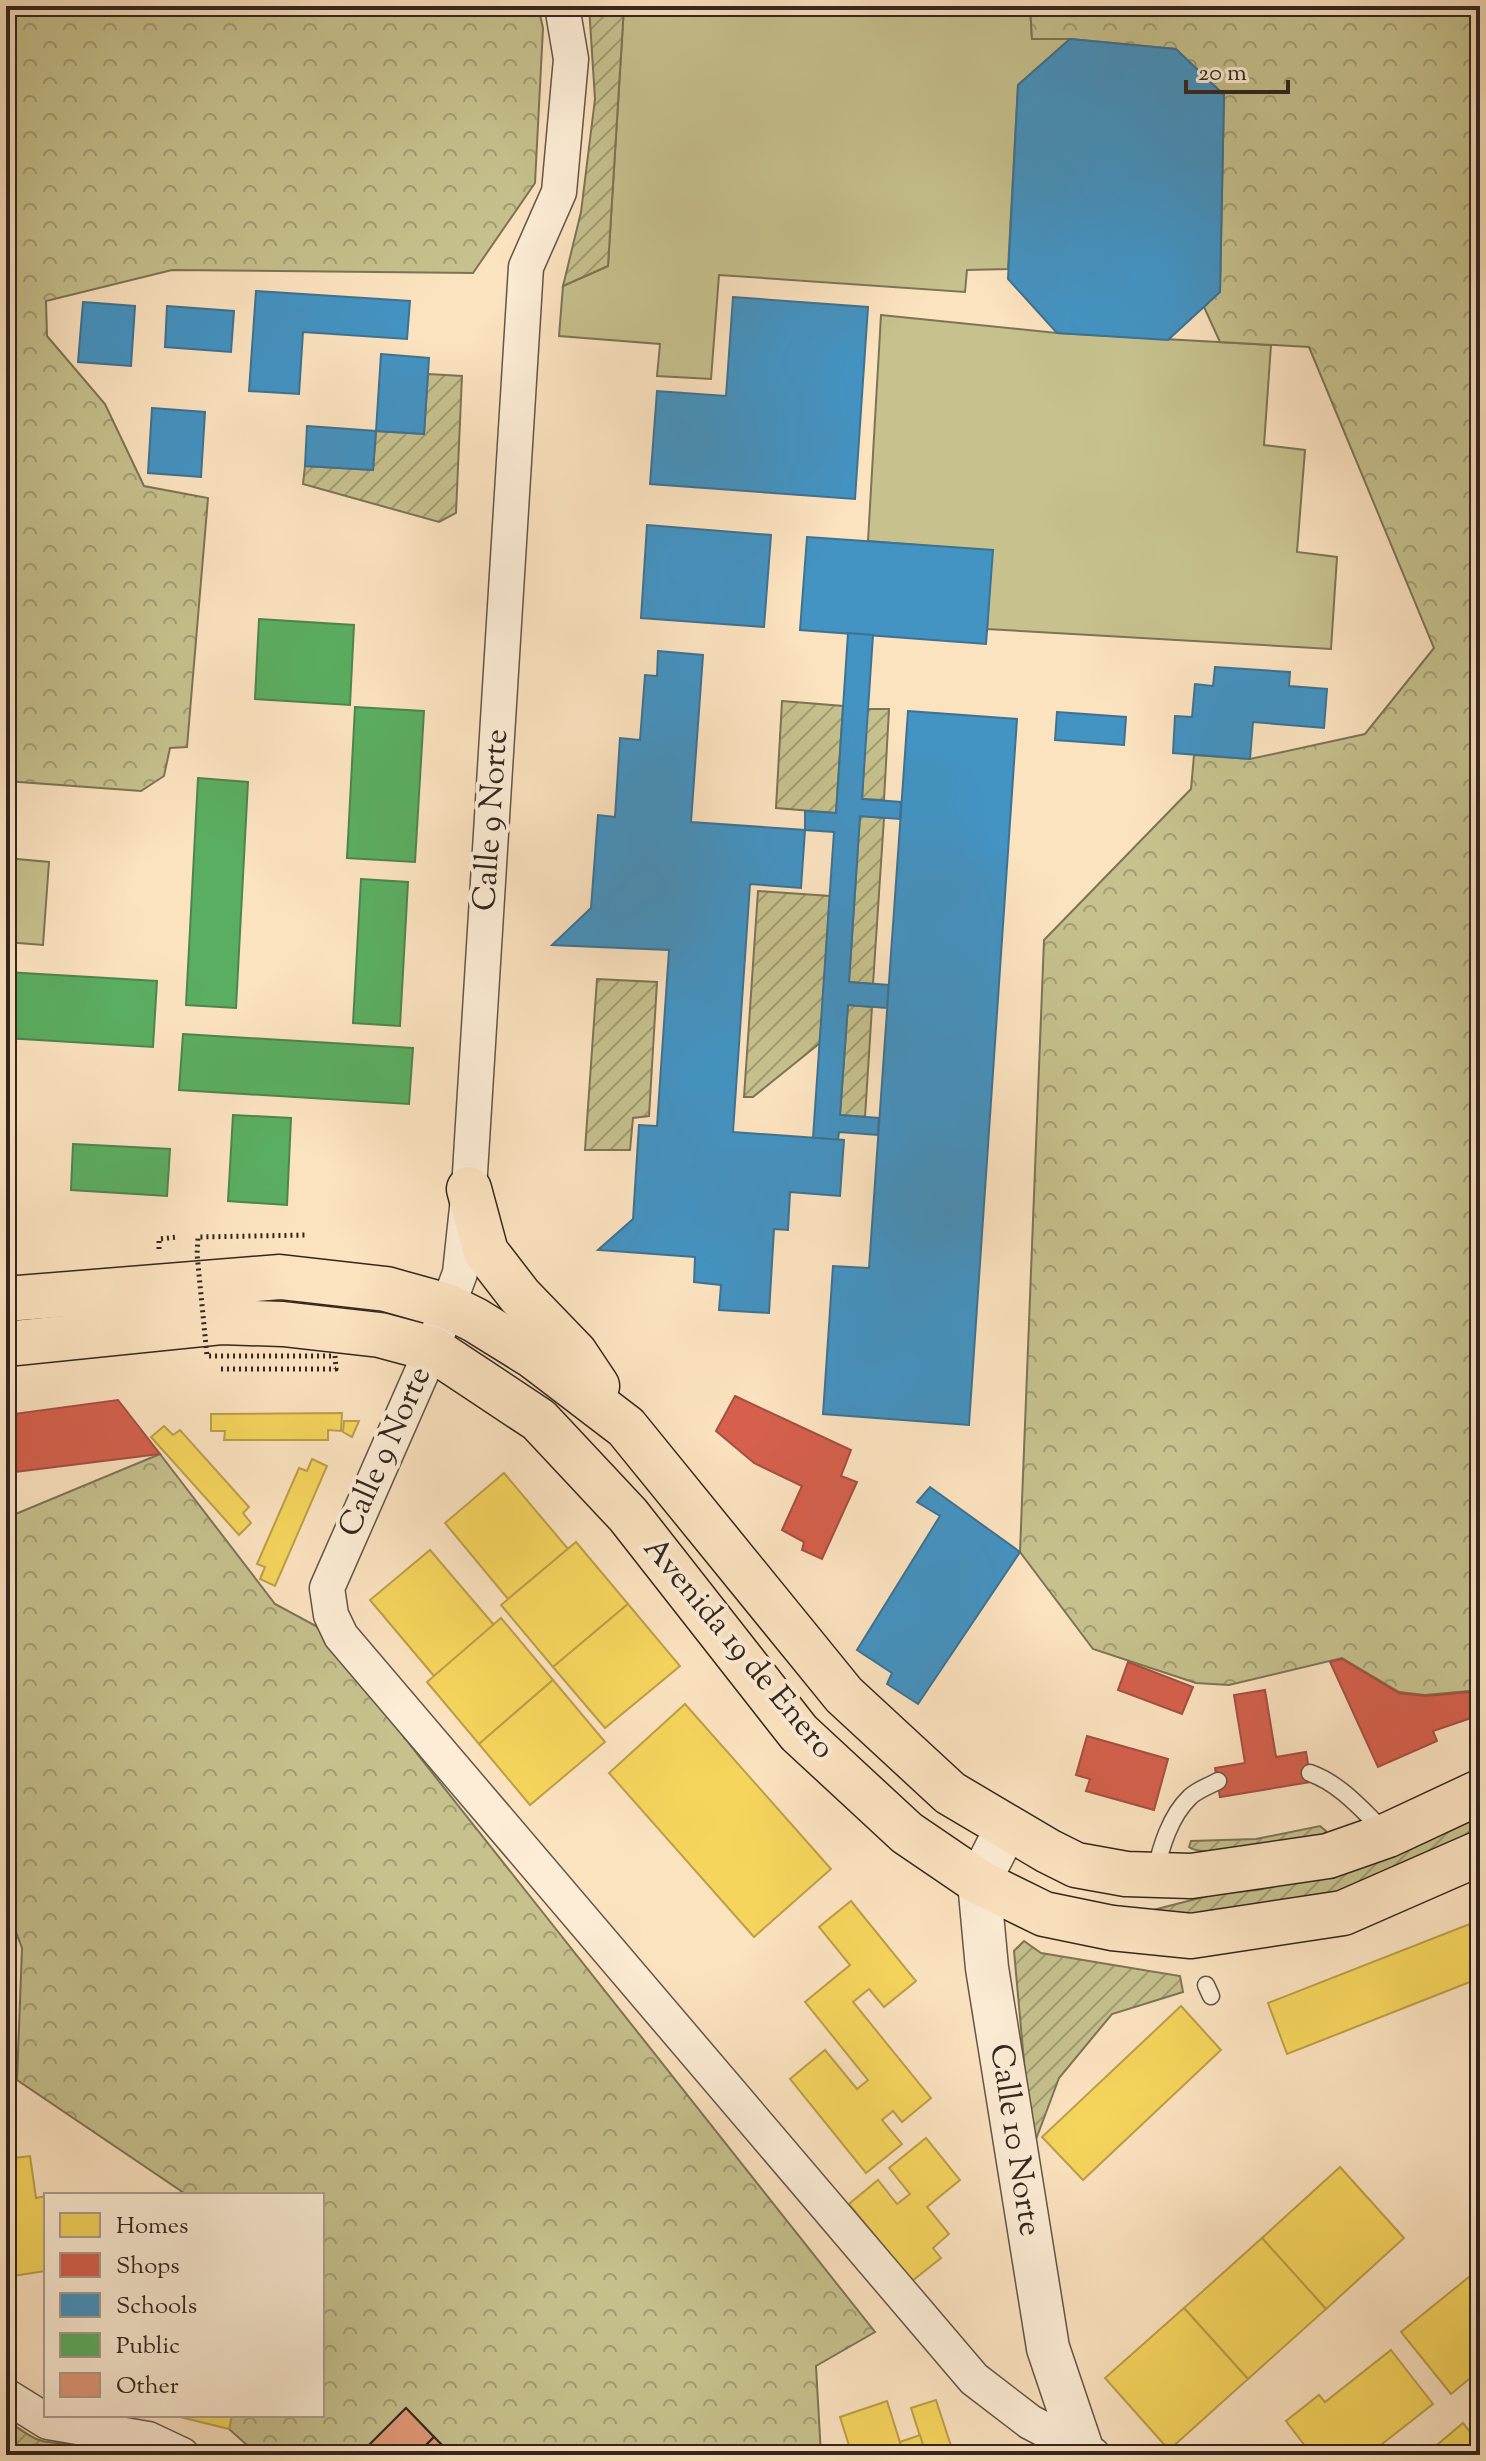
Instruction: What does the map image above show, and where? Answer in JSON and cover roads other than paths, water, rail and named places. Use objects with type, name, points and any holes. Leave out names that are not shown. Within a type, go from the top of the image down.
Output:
[{"type":"main road","points":[[469,1189],[486,1252],[520,1296],[575,1353],[626,1427]]},
{"type":"main road","name":"Avenida 19 de Enero","points":[[6,1299],[280,1277],[386,1289],[447,1306],[533,1356],[626,1427],[844,1695],[950,1793],[1076,1865],[1126,1874],[1191,1876],[1328,1856],[1388,1835],[1480,1792]]},
{"type":"main road","name":"Avenida 19 de Enero","points":[[6,1344],[221,1322],[283,1324],[380,1335],[432,1349],[539,1420],[628,1515],[799,1733],[907,1833],[979,1882],[1044,1914],[1112,1928],[1191,1936],[1343,1913],[1480,1853]]},
{"type":"street","name":"Calle 9 Norte","points":[[562,6],[571,59],[559,192],[526,267],[469,1189],[460,1273],[432,1349],[327,1588],[331,1615],[341,1636],[974,2379],[1030,2422],[1086,2453]]},
{"type":"street","points":[[979,1882],[1007,1827]]},
{"type":"street","name":"Calle 10 Norte","points":[[979,1882],[987,1968],[1048,2348],[1086,2453]]},
{"type":"street","points":[[6,2396],[48,2422],[148,2439],[182,2455]]},
{"type":"street","points":[[93,2455],[148,2439]]},
{"type":"lane","points":[[1310,1773],[1324,1778],[1340,1790],[1388,1835]]},
{"type":"lane","points":[[1154,1875],[1160,1850],[1178,1812],[1191,1796],[1218,1781]]}]
